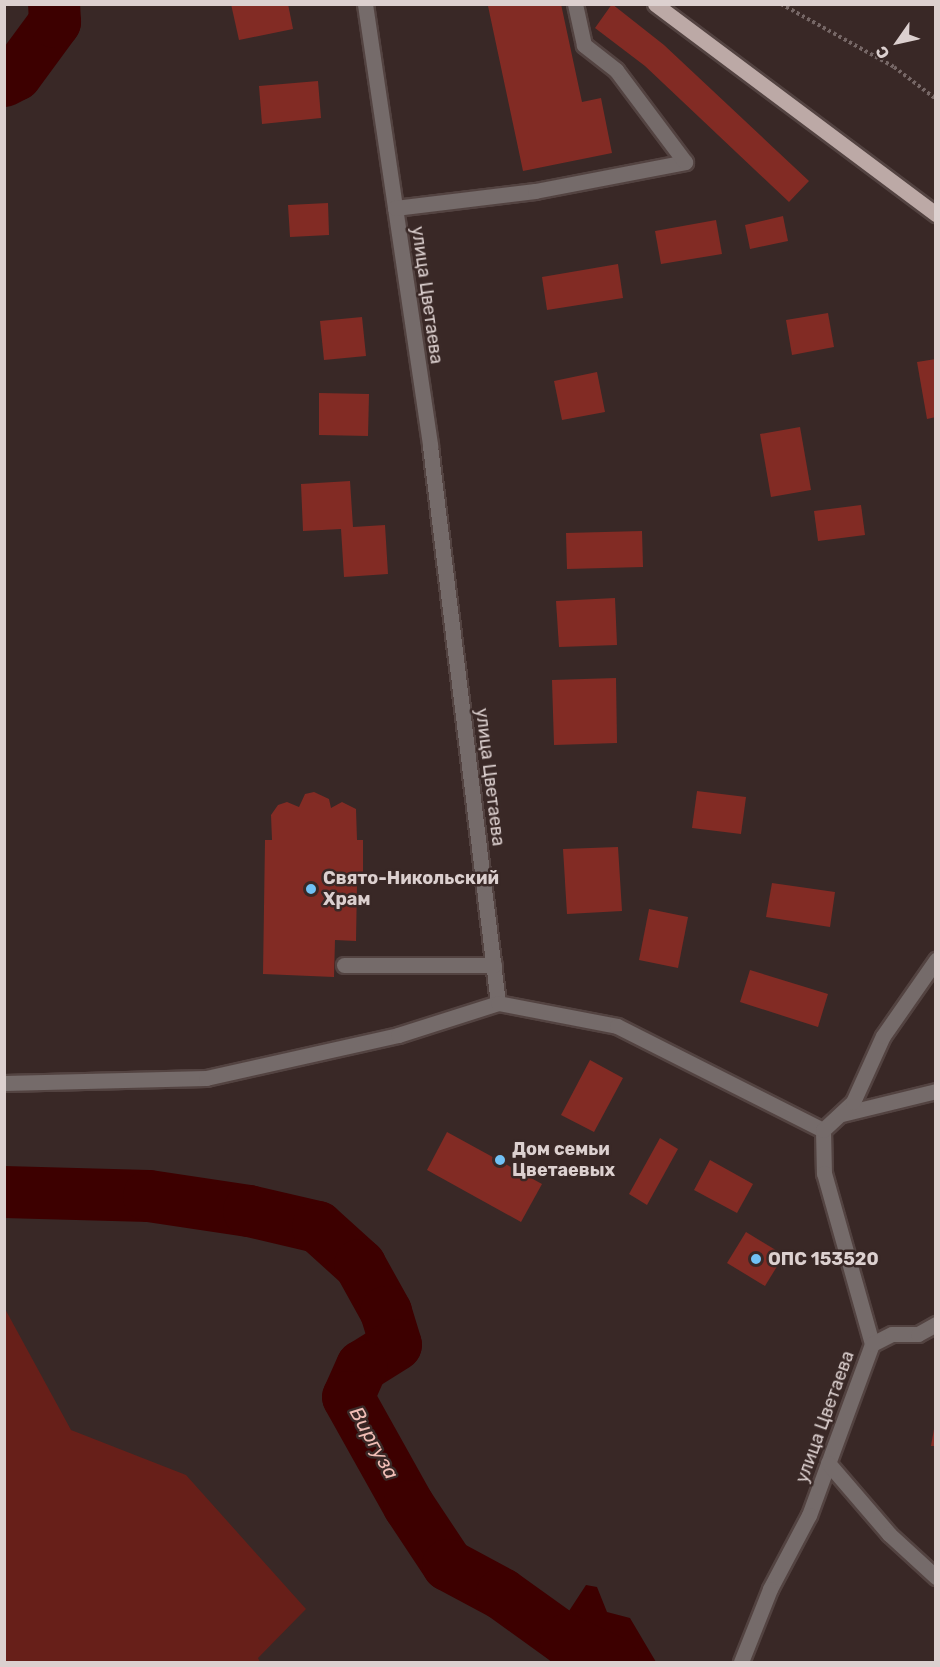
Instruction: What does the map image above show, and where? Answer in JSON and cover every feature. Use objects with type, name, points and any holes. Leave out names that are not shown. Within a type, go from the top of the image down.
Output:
[{"type":"main road","points":[[655,4],[936,214]]},
{"type":"street","name":"улица Цветаева","points":[[365,4],[430,446],[498,1003]]},
{"type":"street","points":[[395,208],[535,191],[685,162],[616,70],[584,45],[575,4]]},
{"type":"street","points":[[4,1083],[206,1078],[398,1035],[498,1003],[617,1026],[823,1130],[853,1102],[883,1036],[936,960]]},
{"type":"street","points":[[344,964],[494,965]]},
{"type":"street","points":[[839,1115],[936,1091]]},
{"type":"street","name":"улица Цветаева","points":[[741,1662],[770,1589],[809,1515],[872,1344],[824,1173],[823,1130]]},
{"type":"street","points":[[872,1344],[892,1334],[918,1334],[936,1324]]},
{"type":"street","points":[[828,1463],[889,1534],[936,1577]]},
{"type":"path","points":[[781,4],[894,67],[936,99]]},
{"type":"shaded area","points":[[4,1307],[71,1430],[186,1475],[306,1609],[258,1658],[260,1662],[5,1662]]},
{"type":"shaded area","points":[[586,1585],[597,1587],[607,1612],[630,1618],[656,1662],[575,1662],[566,1640],[569,1611]]},
{"type":"building","points":[[231,4],[288,4],[293,29],[239,40]]},
{"type":"building","points":[[561,4],[582,102],[601,98],[612,153],[523,171],[488,6]]},
{"type":"building","points":[[612,4],[664,45],[809,181],[789,202],[645,66],[595,28]]},
{"type":"building","points":[[318,81],[321,118],[262,124],[259,86]]},
{"type":"building","points":[[328,203],[329,235],[290,237],[288,205]]},
{"type":"building","points":[[783,216],[788,241],[750,249],[745,225]]},
{"type":"building","points":[[716,220],[722,254],[661,264],[655,231]]},
{"type":"building","points":[[618,264],[623,298],[547,310],[542,277]]},
{"type":"building","points":[[828,313],[834,347],[792,355],[786,320]]},
{"type":"building","points":[[362,317],[366,356],[324,360],[320,321]]},
{"type":"building","points":[[936,359],[936,417],[927,419],[917,362]]},
{"type":"building","points":[[597,372],[605,412],[562,420],[554,381]]},
{"type":"building","points":[[319,393],[369,394],[368,436],[319,435]]},
{"type":"building","points":[[800,427],[811,490],[771,497],[760,434]]},
{"type":"building","points":[[350,481],[353,527],[385,525],[388,574],[344,577],[341,529],[303,531],[301,484]]},
{"type":"building","points":[[861,505],[865,535],[818,541],[814,511]]},
{"type":"building","points":[[642,531],[643,567],[567,569],[566,533]]},
{"type":"building","points":[[615,598],[617,645],[559,647],[556,601]]},
{"type":"building","points":[[616,678],[617,743],[554,745],[552,680]]},
{"type":"building","points":[[697,791],[746,797],[741,834],[692,828]]},
{"type":"building","name":"Свято-Никольский Храм","points":[[314,792],[329,799],[331,808],[342,802],[356,809],[357,840],[363,840],[363,883],[357,883],[356,941],[335,940],[334,977],[263,974],[265,840],[272,840],[271,815],[278,805],[287,802],[299,807],[305,794]]},
{"type":"building","points":[[618,847],[622,911],[567,914],[563,849]]},
{"type":"building","points":[[772,883],[835,892],[830,927],[766,917]]},
{"type":"building","points":[[649,909],[688,917],[678,968],[639,960]]},
{"type":"building","points":[[750,970],[828,994],[818,1027],[740,1002]]},
{"type":"building","points":[[590,1060],[623,1078],[594,1132],[561,1115]]},
{"type":"building","points":[[447,1132],[542,1184],[521,1222],[427,1170]]},
{"type":"building","points":[[660,1138],[678,1149],[647,1205],[629,1194]]},
{"type":"building","points":[[710,1160],[753,1184],[737,1213],[694,1190]]},
{"type":"building","name":"ОПС 153520","points":[[746,1232],[784,1255],[765,1286],[727,1263]]},
{"type":"building","points":[[934,1429],[936,1429],[936,1446],[931,1446]]},
{"type":"waterway","name":"Виргуза","points":[[4,81],[16,75],[55,22],[54,4]]},
{"type":"waterway","name":"Виргуза","points":[[4,1192],[149,1196],[249,1211],[318,1227],[360,1265],[386,1312],[396,1345],[362,1366],[348,1397],[409,1506],[448,1565],[502,1594],[566,1640],[613,1662]]},
{"type":"place","name":"Свято-Никольский Храм","points":[[311,889]]},
{"type":"place","name":"Дом семьи Цветаевых","points":[[500,1160]]},
{"type":"place","name":"ОПС 153520","points":[[756,1259]]}]
